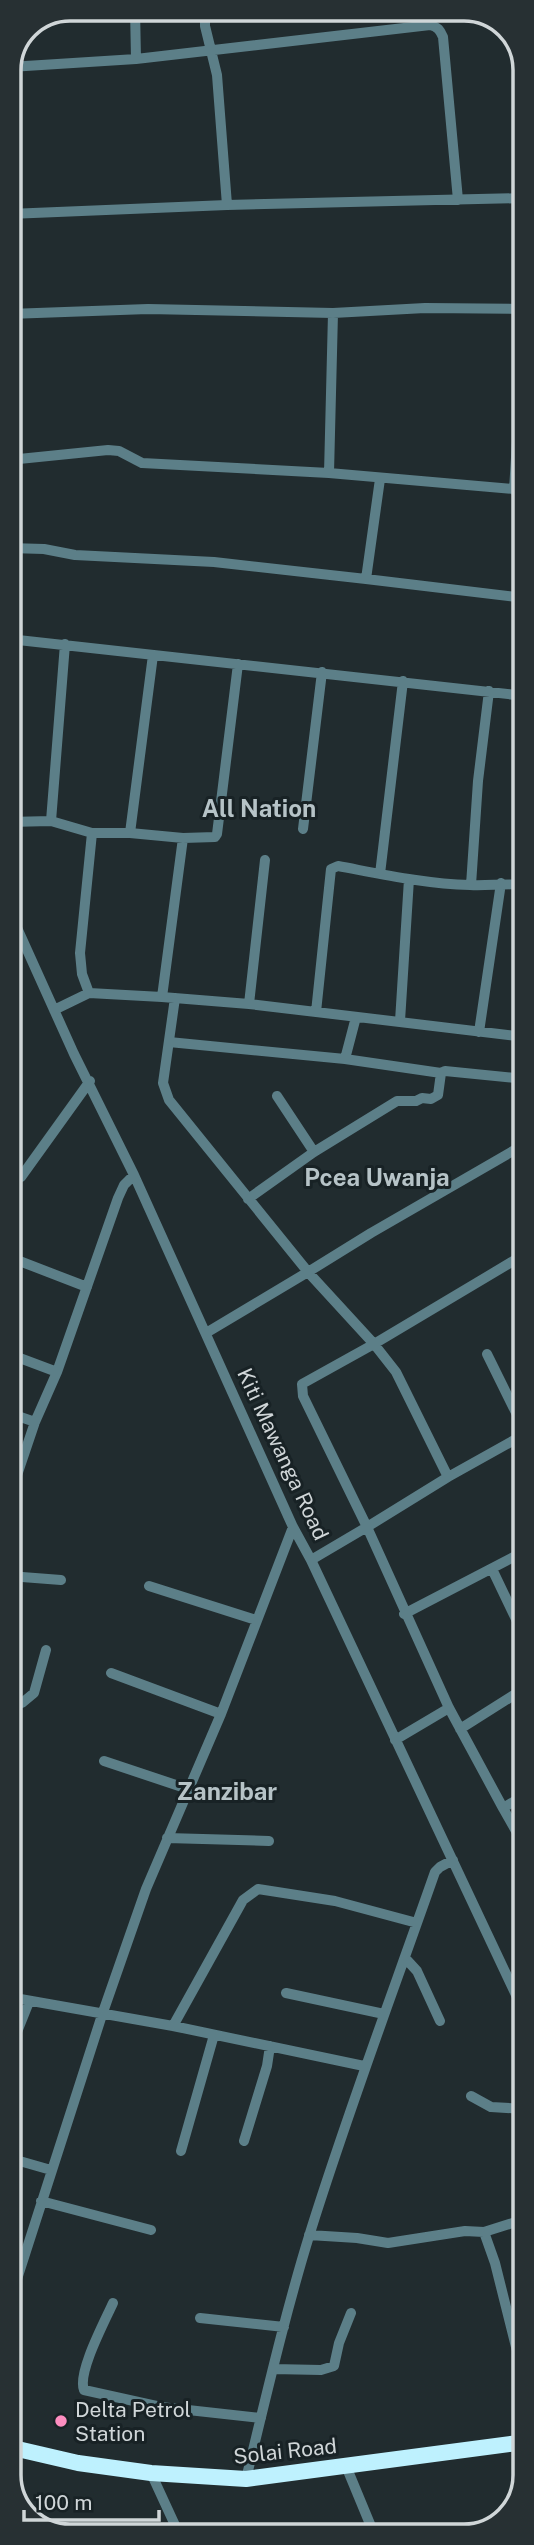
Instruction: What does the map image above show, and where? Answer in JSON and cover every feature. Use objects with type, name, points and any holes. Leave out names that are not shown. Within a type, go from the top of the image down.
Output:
[{"type":"highway","name":"Solai Road","points":[[21,2450],[78,2463],[151,2473],[246,2480],[513,2444]]},
{"type":"street","points":[[135,21],[135,59]]},
{"type":"street","points":[[205,21],[217,75],[227,205]]},
{"type":"street","points":[[21,66],[135,59],[366,30],[435,26],[443,37],[458,200]]},
{"type":"street","points":[[21,214],[227,205],[513,198]]},
{"type":"street","points":[[21,314],[148,309],[333,313],[425,308],[513,309]]},
{"type":"street","points":[[329,473],[333,313]]},
{"type":"street","points":[[21,459],[108,450],[119,451],[142,463],[329,473],[513,490]]},
{"type":"street","points":[[366,579],[380,479]]},
{"type":"street","points":[[21,548],[44,549],[75,555],[214,562],[513,597]]},
{"type":"street","points":[[21,640],[513,694]]},
{"type":"street","points":[[51,821],[65,644]]},
{"type":"street","points":[[130,833],[153,656]]},
{"type":"street","points":[[21,822],[51,821],[92,833],[210,839],[217,834],[238,664]]},
{"type":"street","points":[[303,829],[322,672]]},
{"type":"street","points":[[380,874],[403,681]]},
{"type":"street","points":[[471,885],[478,781],[489,691]]},
{"type":"street","points":[[89,992],[82,974],[80,953],[92,833]]},
{"type":"street","points":[[162,997],[183,838]]},
{"type":"street","points":[[249,1004],[265,860]]},
{"type":"street","points":[[316,1012],[331,869],[338,866],[409,879],[471,885],[513,884]]},
{"type":"street","points":[[400,1021],[409,879]]},
{"type":"street","points":[[479,1032],[501,883]]},
{"type":"street","name":"Kiti Mawanga Road","points":[[21,937],[134,1175],[293,1527],[513,1988]]},
{"type":"street","points":[[54,1010],[89,992],[249,1004],[513,1036]]},
{"type":"street","points":[[174,998],[163,1083],[169,1100],[308,1272],[396,1372],[448,1477]]},
{"type":"street","points":[[345,1059],[356,1017]]},
{"type":"street","points":[[169,1042],[345,1059],[441,1073],[454,1071],[513,1078]]},
{"type":"street","points":[[248,1199],[314,1152],[397,1101],[432,1099],[438,1095],[441,1073]]},
{"type":"street","points":[[21,1176],[90,1081]]},
{"type":"street","points":[[277,1096],[314,1152]]},
{"type":"street","points":[[206,1333],[370,1233],[513,1151]]},
{"type":"street","points":[[21,1462],[57,1372],[118,1198],[124,1185],[134,1175]]},
{"type":"street","points":[[513,1261],[302,1384],[301,1389],[449,1708],[513,1826]]},
{"type":"street","points":[[21,1262],[87,1287]]},
{"type":"street","points":[[487,1354],[513,1407]]},
{"type":"street","points":[[21,1358],[57,1372]]},
{"type":"street","points":[[21,1417],[35,1422]]},
{"type":"street","points":[[311,1560],[513,1439]]},
{"type":"street","points":[[21,2265],[146,1889],[221,1714],[293,1527]]},
{"type":"street","points":[[404,1614],[513,1558]]},
{"type":"street","points":[[492,1569],[513,1613]]},
{"type":"street","points":[[21,1577],[61,1580]]},
{"type":"street","points":[[149,1586],[256,1620]]},
{"type":"street","points":[[21,1703],[34,1693],[46,1650]]},
{"type":"street","points":[[111,1673],[221,1714]]},
{"type":"street","points":[[460,1729],[513,1696]]},
{"type":"street","points":[[395,1740],[449,1708]]},
{"type":"street","points":[[104,1762],[188,1789]]},
{"type":"street","points":[[503,1808],[513,1802]]},
{"type":"street","points":[[167,1838],[269,1841]]},
{"type":"street","points":[[246,2480],[309,2235],[364,2066],[406,1959],[435,1872],[453,1860]]},
{"type":"street","points":[[173,2026],[243,1900],[258,1889],[335,1901],[417,1923]]},
{"type":"street","points":[[406,1959],[417,1971],[440,2021]]},
{"type":"street","points":[[286,1993],[383,2014]]},
{"type":"street","points":[[21,2000],[173,2026],[364,2066]]},
{"type":"street","points":[[21,2022],[29,2002]]},
{"type":"street","points":[[181,2151],[214,2035]]},
{"type":"street","points":[[244,2140],[267,2066],[270,2046]]},
{"type":"street","points":[[471,2096],[491,2107],[513,2108]]},
{"type":"street","points":[[21,2161],[51,2170]]},
{"type":"street","points":[[41,2201],[151,2230]]},
{"type":"street","points":[[309,2235],[388,2243],[465,2231],[484,2232],[513,2222]]},
{"type":"street","points":[[484,2232],[495,2263],[513,2334]]},
{"type":"street","points":[[113,2303],[85,2369],[82,2384],[84,2390],[160,2407],[261,2418]]},
{"type":"street","points":[[273,2369],[321,2370],[334,2365],[351,2313]]},
{"type":"street","points":[[200,2318],[284,2327]]},
{"type":"street","points":[[346,2466],[370,2524]]},
{"type":"street","points":[[151,2473],[174,2524]]},
{"type":"place","name":"Delta Petrol Station","points":[[61,2421]]},
{"type":"district","name":"All Nation","points":[[259,808]]},
{"type":"district","name":"Pcea Uwanja","points":[[377,1177]]},
{"type":"district","name":"Zanzibar","points":[[227,1791]]}]
